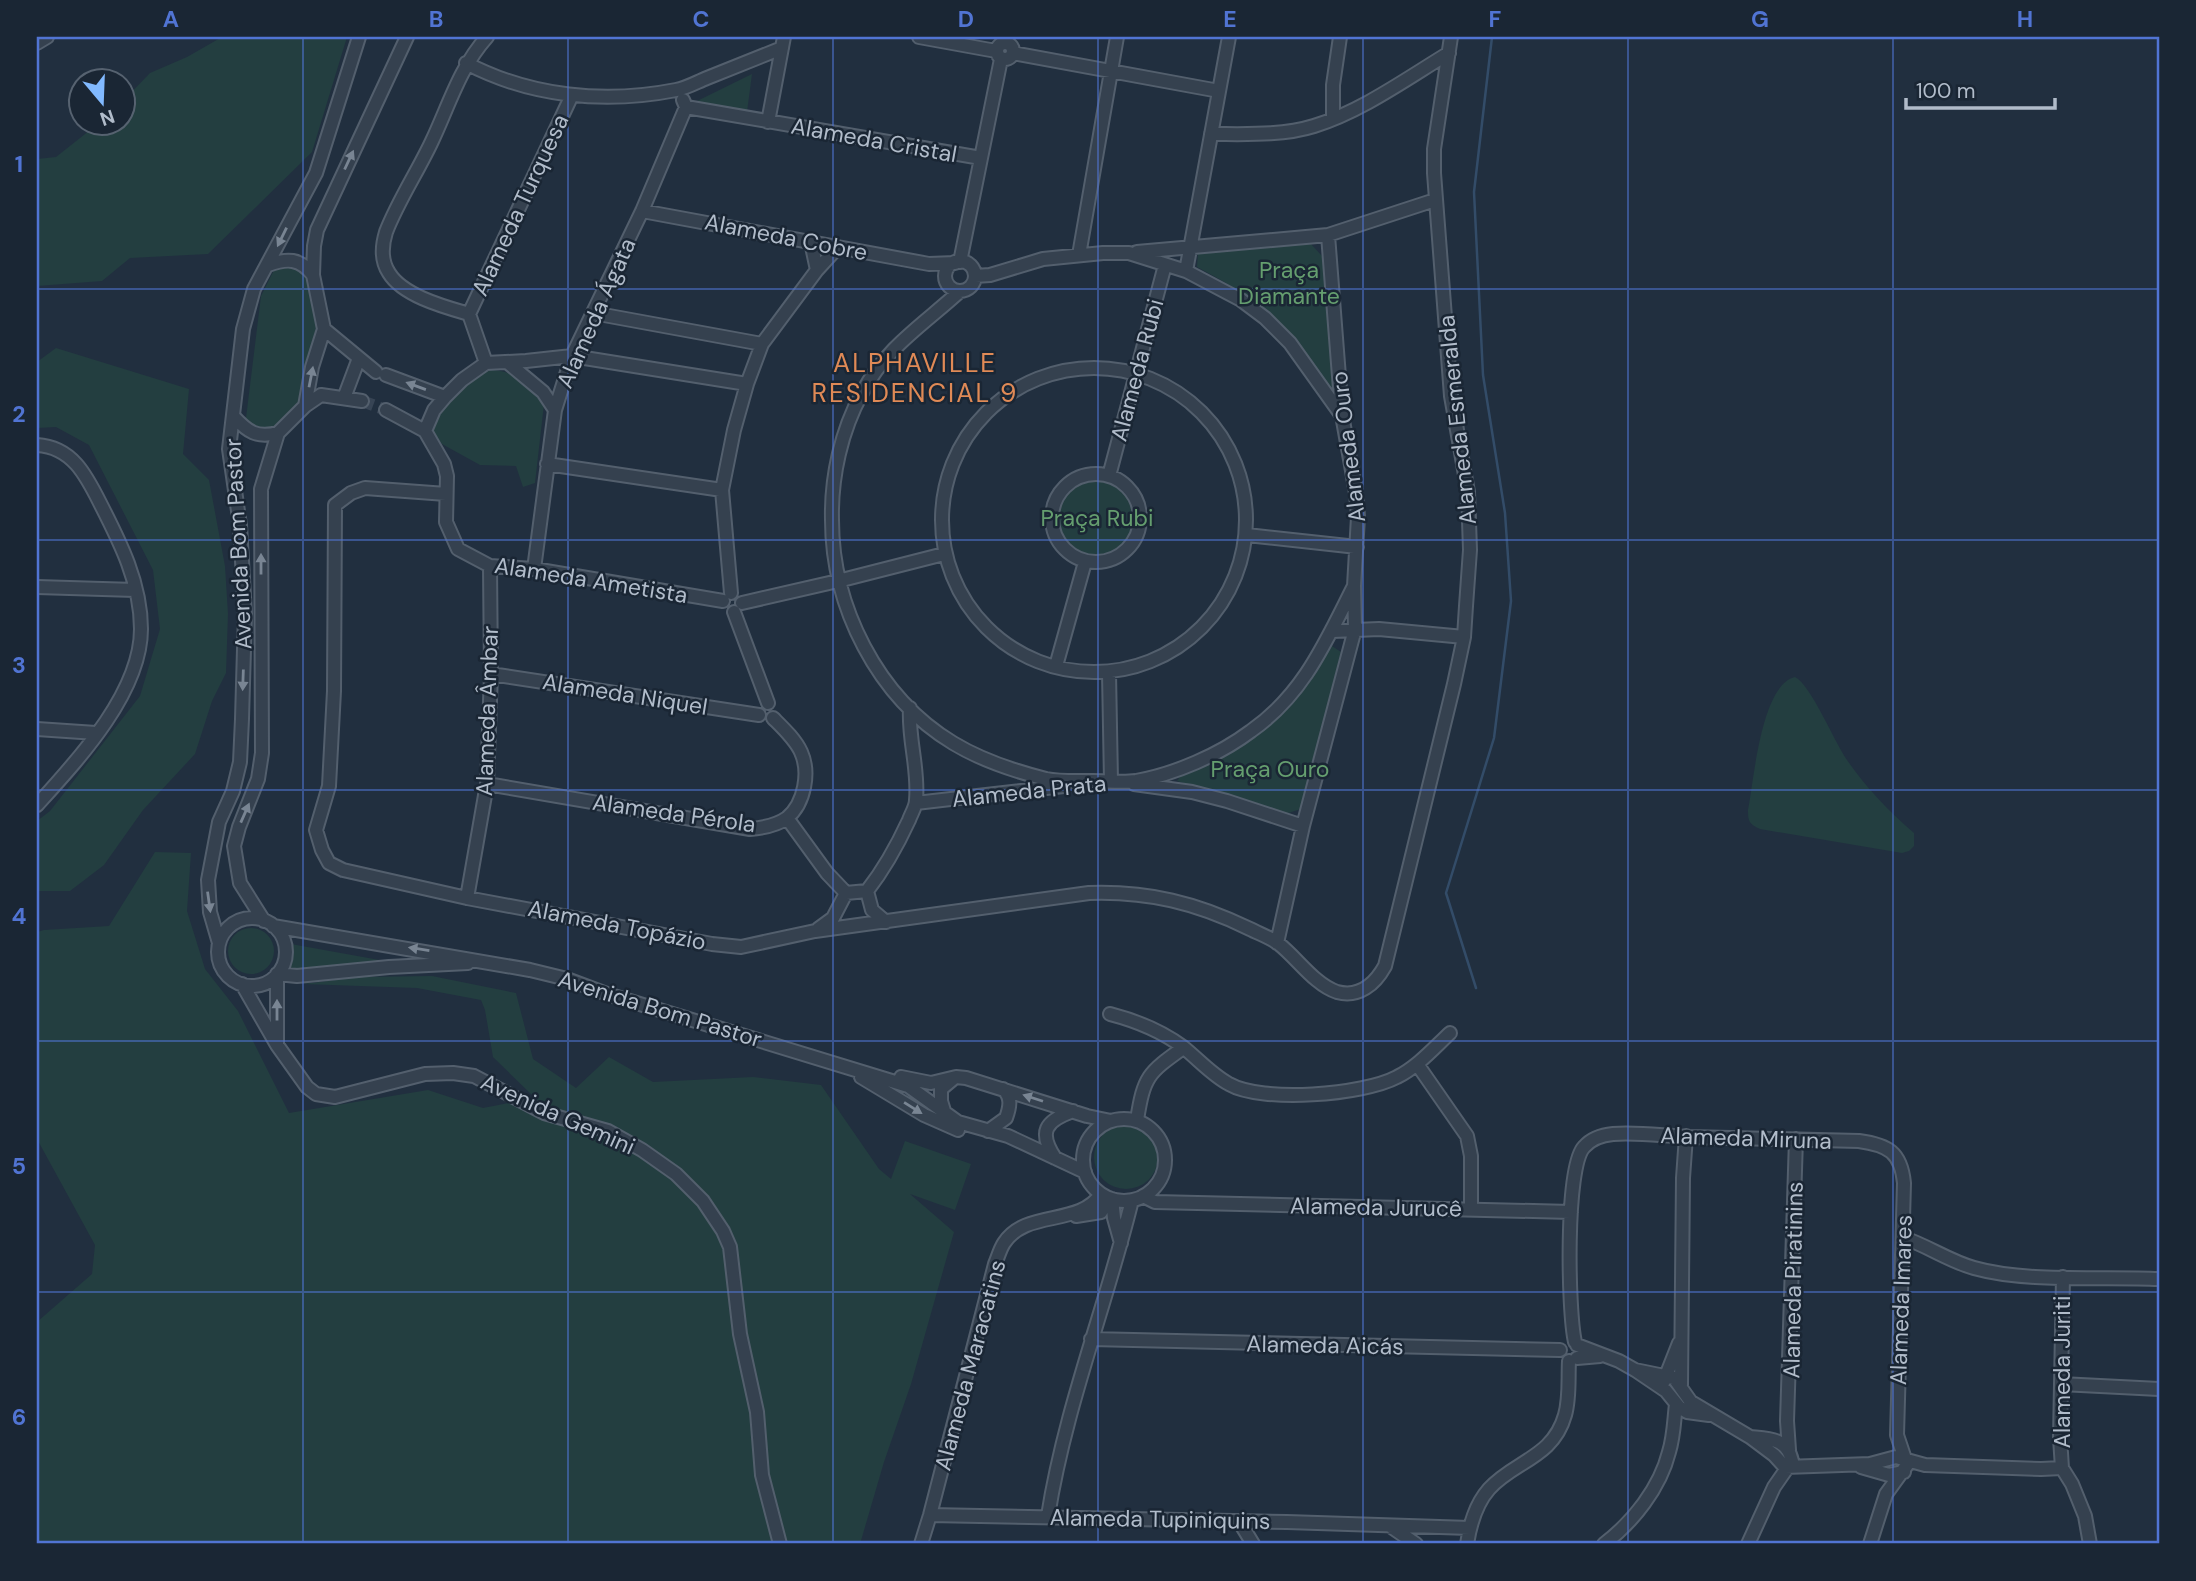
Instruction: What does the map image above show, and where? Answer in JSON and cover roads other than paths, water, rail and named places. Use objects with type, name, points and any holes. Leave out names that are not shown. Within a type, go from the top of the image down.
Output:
[{"type":"street","points":[[37,43],[47,37]]},
{"type":"street","name":"Avenida Bom Pastor","points":[[219,943],[211,912],[208,880],[219,822],[233,791],[240,762],[245,614],[240,524],[229,449],[246,314],[254,289],[316,173],[359,37]]},
{"type":"street","points":[[305,405],[312,367],[324,329],[313,275],[317,230],[407,37]]},
{"type":"street","points":[[486,363],[469,314],[444,307],[407,291],[389,274],[382,252],[386,232],[466,64],[487,37]]},
{"type":"street","points":[[919,37],[1005,48],[1219,91]]},
{"type":"street","points":[[1079,255],[1117,37]]},
{"type":"street","points":[[1186,271],[1229,37]]},
{"type":"street","points":[[1333,118],[1333,85],[1340,37]]},
{"type":"street","name":"Alameda Esmeralda","points":[[1356,993],[1374,982],[1385,966],[1464,638],[1469,550],[1468,492],[1451,396],[1435,200],[1434,149],[1451,37]]},
{"type":"street","points":[[466,64],[494,78],[522,87],[572,95],[611,97],[679,90],[783,42]]},
{"type":"street","points":[[768,122],[783,42]]},
{"type":"street","points":[[960,283],[948,268],[958,262],[1005,48]]},
{"type":"street","points":[[1211,134],[1294,130],[1333,118],[1359,107],[1449,53]]},
{"type":"street","points":[[679,90],[686,107]]},
{"type":"street","name":"Alameda Turquesa","points":[[469,314],[572,95]]},
{"type":"street","name":"Alameda Cristal","points":[[686,107],[981,158]]},
{"type":"street","name":"Alameda Ágata","points":[[534,569],[555,410],[572,356],[642,211],[686,107]]},
{"type":"street","points":[[960,283],[1043,259],[1328,236],[1435,200]]},
{"type":"street","name":"Alameda Cobre","points":[[642,211],[929,264],[958,262]]},
{"type":"street","name":"Alameda Ouro","points":[[1277,943],[1303,826],[1355,629],[1356,493],[1342,415],[1328,236]]},
{"type":"street","points":[[811,242],[817,270]]},
{"type":"street","points":[[838,247],[817,270],[762,344],[747,384],[722,490],[727,597],[724,608],[738,607],[944,554]]},
{"type":"street","points":[[1129,253],[1186,271],[1241,300],[1265,318],[1290,343],[1342,415]]},
{"type":"street","points":[[268,265],[284,259],[297,261],[306,265],[313,275]]},
{"type":"street","points":[[958,262],[972,268],[934,312],[911,331],[880,364],[861,394],[848,424],[836,465],[832,505],[832,538],[838,582],[849,615],[882,676],[910,708],[951,742],[985,760],[1048,779],[1134,781],[1179,769],[1224,748],[1252,731],[1299,684],[1319,656],[1354,586]]},
{"type":"street","name":"Alameda Cobre","points":[[929,264],[960,283]]},
{"type":"street","name":"Alameda Rubi","points":[[1109,476],[1165,265]]},
{"type":"street","points":[[593,313],[762,344]]},
{"type":"street","points":[[324,329],[381,374],[445,397]]},
{"type":"street","points":[[386,410],[426,433],[434,410],[445,397],[462,380],[486,363],[572,356],[747,384]]},
{"type":"street","points":[[344,398],[359,358]]},
{"type":"street","points":[[506,362],[543,393],[555,410]]},
{"type":"street","points":[[1097,366],[1137,370],[1169,387],[1191,404],[1213,426],[1227,448],[1240,478],[1247,509],[1247,535],[1239,568],[1230,590],[1215,612],[1194,636],[1172,652],[1142,666],[1109,673],[1056,667],[1028,657],[992,635],[963,599],[944,554],[940,532],[942,498],[950,469],[965,441],[983,415],[1003,398],[1028,382],[1061,370],[1097,366]]},
{"type":"street","points":[[305,405],[321,395],[362,401]]},
{"type":"street","name":"Avenida Bom Pastor","points":[[305,405],[278,433],[261,489],[262,753],[258,779],[234,846],[240,883],[268,923],[443,953],[567,979],[607,994],[908,1086],[958,1122],[1008,1136],[1085,1172]]},
{"type":"street","points":[[234,417],[247,431],[257,435],[278,433]]},
{"type":"street","name":"Alameda Ametista","points":[[426,433],[444,464],[447,476],[446,522],[458,548],[490,566],[534,569],[727,597]]},
{"type":"street","points":[[37,445],[59,450],[72,458],[83,471],[129,562],[141,631],[136,661],[122,695],[75,763],[37,805]]},
{"type":"street","points":[[547,464],[722,490]]},
{"type":"street","points":[[1097,474],[1109,476],[1132,491],[1139,504],[1139,531],[1133,544],[1123,554],[1111,560],[1085,562],[1062,547],[1055,536],[1052,512],[1056,499],[1073,481],[1097,474]]},
{"type":"street","name":"Alameda Topázio","points":[[446,494],[365,488],[351,493],[335,505],[334,691],[329,786],[316,830],[329,863],[343,870],[467,898],[740,947],[815,931],[834,923],[886,922],[1089,893],[1125,892],[1197,907],[1234,921],[1277,943],[1335,991],[1356,993]]},
{"type":"street","points":[[1247,535],[1357,547]]},
{"type":"street","points":[[1056,667],[1085,562]]},
{"type":"street","name":"Alameda Âmbar","points":[[467,898],[488,784],[490,566]]},
{"type":"street","points":[[37,587],[135,590]]},
{"type":"street","points":[[738,607],[768,703],[775,707],[773,718],[765,720],[759,715],[760,707],[768,703]]},
{"type":"street","points":[[1333,631],[1379,629],[1464,638]]},
{"type":"street","points":[[1109,673],[1111,781]]},
{"type":"street","name":"Alameda Niquel","points":[[491,674],[759,715]]},
{"type":"street","points":[[846,893],[867,891],[893,855],[916,803],[916,782],[909,734],[910,708]]},
{"type":"street","name":"Alameda Pérola","points":[[488,784],[750,829],[765,827],[787,818],[800,798],[806,778],[801,751],[773,718]]},
{"type":"street","points":[[37,729],[96,733]]},
{"type":"street","points":[[1023,791],[1025,772]]},
{"type":"street","name":"Alameda Prata","points":[[916,803],[1111,781],[1192,792],[1303,826]]},
{"type":"street","points":[[787,818],[827,873],[846,893]]},
{"type":"street","points":[[867,891],[872,909],[886,922]]},
{"type":"street","points":[[834,923],[846,893]]},
{"type":"street","points":[[865,924],[872,909]]},
{"type":"street","points":[[253,918],[268,923],[284,944],[283,964],[277,974],[268,982],[257,986],[243,984],[225,974],[218,952],[225,931],[233,924],[253,918]]},
{"type":"street","name":"Avenida Bom Pastor","points":[[277,974],[296,976],[389,967],[486,962]]},
{"type":"street","points":[[277,974],[277,1045]]},
{"type":"street","name":"Avenida Gemini","points":[[243,984],[277,1045],[307,1087],[316,1094],[335,1097],[425,1074],[462,1073],[474,1076],[544,1113],[608,1130],[676,1174],[702,1201],[723,1231],[730,1247],[740,1334],[756,1404],[762,1475],[780,1544]]},
{"type":"street","points":[[1110,1014],[1142,1023],[1168,1036],[1226,1083],[1238,1088],[1285,1094],[1352,1091],[1396,1077],[1417,1064],[1450,1033]]},
{"type":"street","points":[[1137,1121],[1141,1096],[1150,1073],[1183,1048]]},
{"type":"street","name":"Avenida Bom Pastor","points":[[833,1061],[872,1067],[916,1082],[930,1083],[956,1077],[1111,1121]]},
{"type":"street","name":"Avenida Bom Pastor","points":[[833,1061],[924,1115],[955,1129],[968,1133],[1008,1136]]},
{"type":"street","points":[[1417,1064],[1466,1136],[1471,1156],[1471,1208]]},
{"type":"street","points":[[945,1114],[940,1101],[941,1089],[945,1083],[956,1077]]},
{"type":"street","points":[[988,1131],[1006,1118],[1010,1102],[1003,1090]]},
{"type":"street","points":[[1055,1158],[1045,1138],[1047,1127],[1060,1116],[1074,1111]]},
{"type":"street","points":[[1111,1121],[1137,1121],[1148,1126],[1162,1143],[1166,1155],[1162,1177],[1154,1188],[1138,1198],[1108,1197],[1091,1184],[1085,1172],[1085,1147],[1100,1127],[1111,1121]]},
{"type":"street","name":"Alameda Miruna","points":[[1571,1212],[1575,1165],[1584,1147],[1601,1136],[1613,1134],[1878,1144],[1893,1153],[1901,1166]]},
{"type":"street","points":[[1681,1385],[1686,1136]]},
{"type":"street","name":"Alameda Piratinins","points":[[1790,1458],[1787,1421],[1797,1139]]},
{"type":"street","name":"Alameda Imares","points":[[1897,1435],[1904,1238],[1904,1182],[1901,1166]]},
{"type":"street","points":[[1162,1177],[1168,1191],[1180,1201]]},
{"type":"street","points":[[1108,1197],[1121,1244]]},
{"type":"street","name":"Alameda Maracatins","points":[[921,1544],[995,1264],[1004,1243],[1015,1231],[1028,1224],[1055,1218],[1108,1197]]},
{"type":"street","points":[[1048,1516],[1056,1471],[1091,1339],[1138,1198]]},
{"type":"street","name":"Alameda Jurucê","points":[[1138,1198],[1155,1202],[1571,1212]]},
{"type":"street","points":[[1467,1544],[1476,1509],[1490,1488],[1541,1453],[1566,1415],[1570,1349],[1571,1212]]},
{"type":"street","points":[[1904,1238],[1973,1268],[1996,1273],[2159,1279]]},
{"type":"street","name":"Alameda Juriti","points":[[2063,1277],[2063,1468],[2085,1516],[2090,1544]]},
{"type":"street","points":[[1604,1544],[1633,1518],[1648,1497],[1666,1462],[1676,1404],[1664,1382],[1681,1336]]},
{"type":"street","name":"Alameda Aicás","points":[[1091,1339],[1570,1349],[1608,1356],[1664,1382],[1674,1378],[1681,1385],[1689,1407]]},
{"type":"street","points":[[2062,1384],[2159,1389]]},
{"type":"street","points":[[1676,1404],[1717,1416],[1750,1437],[1783,1465],[1790,1458]]},
{"type":"street","points":[[1674,1427],[1689,1407]]},
{"type":"street","points":[[1774,1487],[1776,1440],[1787,1421]]},
{"type":"street","points":[[1870,1544],[1886,1494],[1907,1465],[1897,1435]]},
{"type":"street","points":[[1886,1494],[1882,1467],[1897,1435]]},
{"type":"street","points":[[1750,1437],[1776,1440],[1790,1458],[1816,1466],[1857,1465],[1896,1457],[1925,1465],[2063,1468]]},
{"type":"street","points":[[1748,1544],[1790,1458]]},
{"type":"street","points":[[1857,1465],[1882,1474],[1902,1473],[1925,1465]]},
{"type":"street","name":"Alameda Tupiniquins","points":[[930,1516],[1048,1516],[1470,1528]]},
{"type":"street","points":[[1239,1521],[1254,1544]]},
{"type":"street","points":[[1390,1525],[1416,1544]]},
{"type":"waterway","points":[[1476,988],[1446,893],[1494,738],[1511,601],[1505,513],[1483,375],[1474,192],[1492,37]]},
{"type":"tunnel","points":[[362,401],[386,410]]},
{"type":"district","name":"ALPHAVILLE RESIDENCIAL 9","points":[[915,378]]},
{"type":"park label","name":"Praça Diamante","points":[[1289,283]]},
{"type":"park label","name":"Praça Rubi","points":[[1097,518]]},
{"type":"park label","name":"Praça Ouro","points":[[1270,769]]}]
